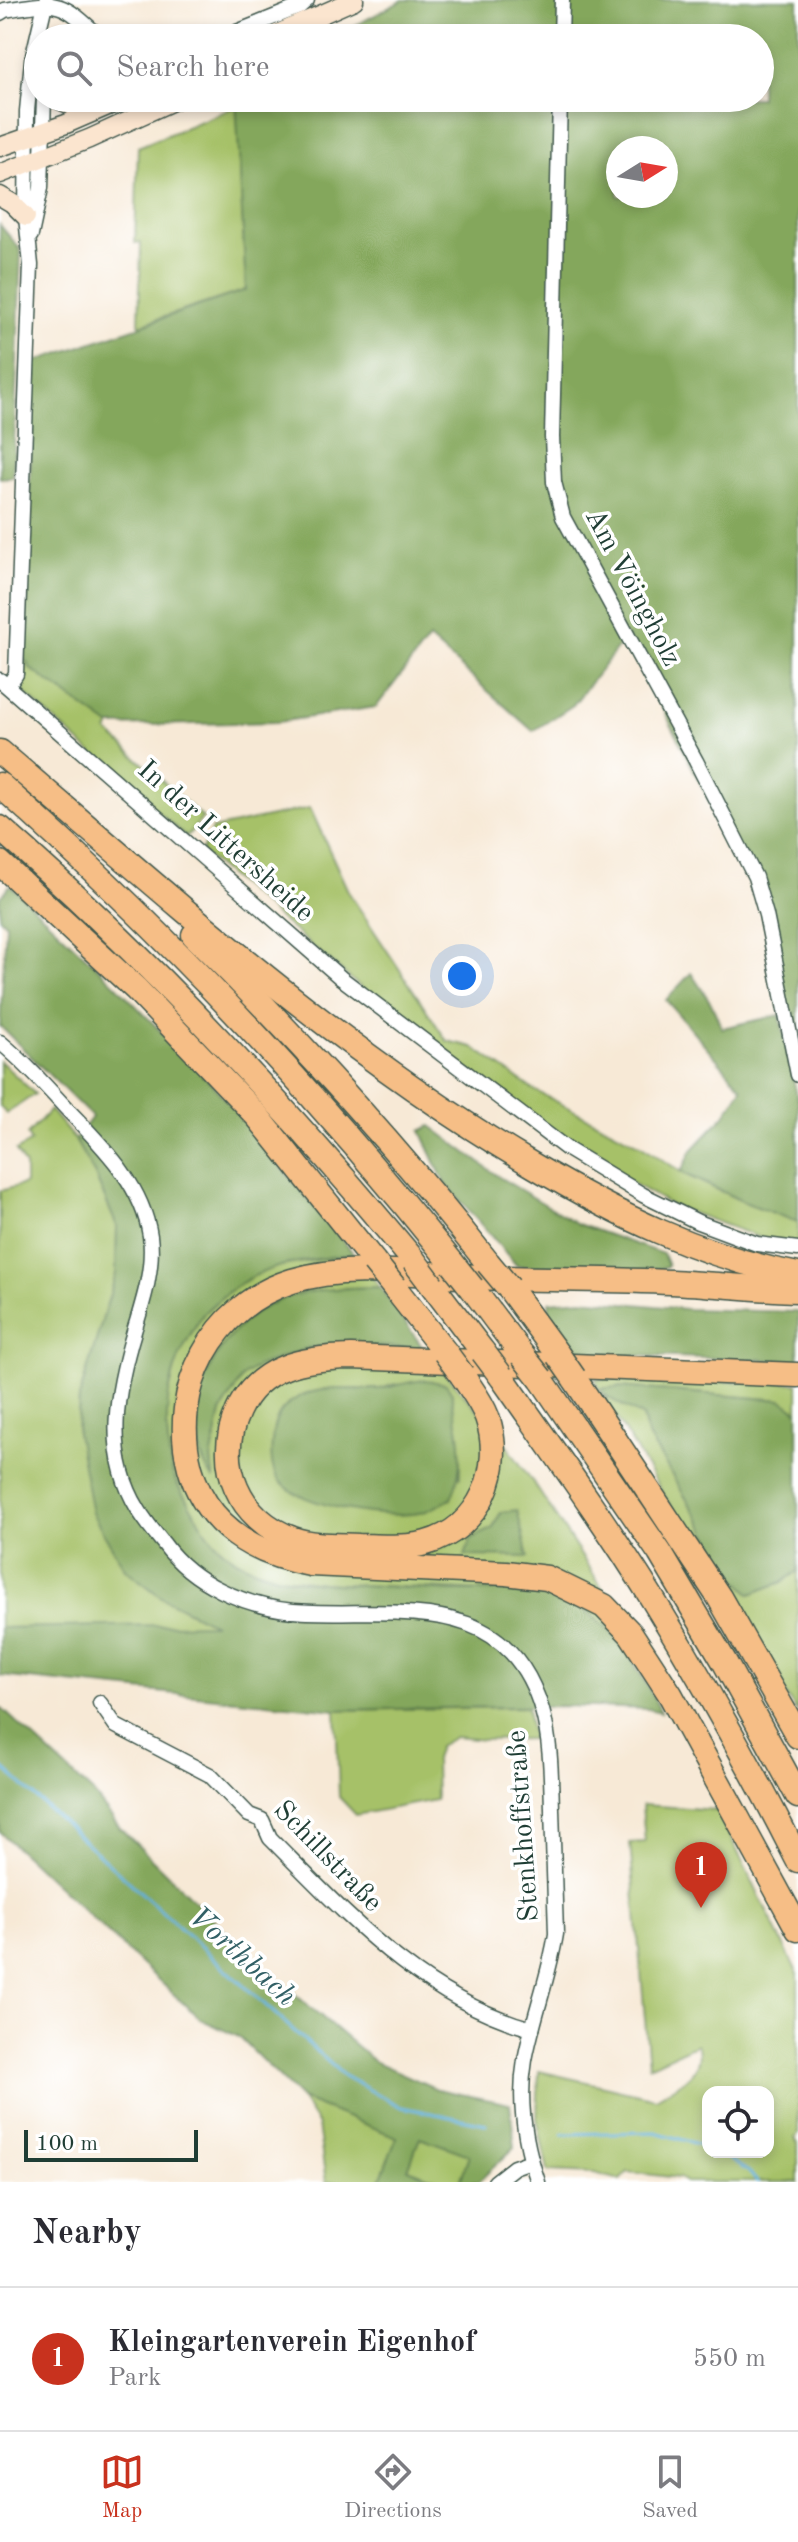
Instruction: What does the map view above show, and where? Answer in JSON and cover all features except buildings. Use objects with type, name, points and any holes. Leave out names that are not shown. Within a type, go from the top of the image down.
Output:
[{"type":"highway","points":[[0,752],[192,932],[280,1021],[373,1123],[509,1288],[558,1355],[581,1373],[719,1597],[798,1736]]},
{"type":"highway","points":[[0,752],[371,1060],[477,1133],[626,1217],[686,1244],[756,1267],[798,1275]]},
{"type":"highway","points":[[0,785],[169,942],[241,1017],[373,1164],[472,1288],[541,1379],[660,1553],[798,1796]]},
{"type":"highway","points":[[0,828],[143,961],[294,1119],[414,1261],[501,1376],[591,1504],[652,1598],[798,1860]]},
{"type":"highway","points":[[7,870],[143,961]]},
{"type":"highway","points":[[7,870],[136,989],[258,1117],[445,1352],[462,1375],[481,1403],[487,1417],[493,1445],[490,1481],[478,1505],[445,1535],[429,1542],[396,1547],[320,1544],[296,1540],[261,1521],[247,1509],[238,1493],[230,1474],[228,1455],[234,1421],[241,1404],[253,1387],[286,1365],[312,1359],[351,1357],[581,1373],[798,1375]]},
{"type":"highway","points":[[798,1290],[672,1282],[371,1273],[318,1275],[266,1291],[248,1301],[217,1331],[193,1375],[184,1425],[191,1472],[201,1495],[228,1529],[262,1551],[310,1564],[506,1573],[547,1578],[604,1606],[631,1634],[670,1694],[798,1929]]},
{"type":"main road","points":[[300,24],[354,0]]},
{"type":"main road","points":[[323,24],[365,0]]},
{"type":"main road","points":[[0,147],[92,112]]},
{"type":"main road","points":[[0,174],[146,112]]},
{"type":"main road","points":[[0,196],[26,217]]},
{"type":"street","points":[[257,24],[299,7],[307,0]]},
{"type":"street","points":[[561,24],[562,0]]},
{"type":"street","points":[[0,13],[45,2],[66,6],[86,24]]},
{"type":"street","points":[[40,24],[45,2]]},
{"type":"street","points":[[34,112],[35,135]]},
{"type":"street","points":[[35,135],[41,112]]},
{"type":"street","name":"Am Vöingholz","points":[[560,112],[552,422],[554,482],[563,517],[696,761],[755,877],[766,915],[798,1075]]},
{"type":"street","name":"In der Littersheide","points":[[30,239],[37,214],[35,135]]},
{"type":"street","name":"In der Littersheide","points":[[35,160],[26,217],[30,239],[16,674],[4,683],[341,978],[567,1149],[643,1195],[698,1222],[757,1244],[798,1249]]},
{"type":"street","name":"Stenkhoffstraße","points":[[0,1042],[20,1059],[122,1170],[145,1215],[150,1237],[150,1266],[116,1402],[115,1432],[118,1457],[137,1508],[172,1555],[220,1590],[269,1607],[310,1612],[405,1611],[458,1620],[502,1646],[531,1682],[542,1711],[549,1757],[556,1934],[552,1963],[524,2063],[522,2091],[531,2161],[538,2182]]},
{"type":"street","name":"Schillstraße","points":[[100,1703],[116,1726],[210,1775],[249,1815],[262,1820],[270,1838],[367,1936],[401,1962],[437,1987],[489,2016],[532,2029]]},
{"type":"street","points":[[495,2182],[514,2167],[531,2161]]},
{"type":"green space","points":[[403,0],[798,0],[798,1075],[766,915],[627,636],[573,705],[533,731],[429,639],[376,707],[278,722],[110,726],[31,669],[24,658],[34,362],[246,290],[237,112],[774,112],[774,24],[358,24]]},
{"type":"green space","points":[[223,112],[237,112],[246,290],[139,325],[141,242],[135,243],[138,147]]},
{"type":"green space","points":[[0,225],[21,250],[13,477],[0,478]]},
{"type":"green space","points":[[24,658],[31,669],[111,726],[108,732],[203,818],[186,837],[24,693]]},
{"type":"green space","points":[[310,808],[349,893],[447,1041],[473,1047],[532,1089],[639,1144],[686,1175],[744,1202],[798,1222],[798,1246],[769,1241],[673,1206],[590,1159],[405,1025],[201,852],[212,829]]},
{"type":"green space","points":[[10,885],[116,985],[214,1086],[354,1254],[285,1265],[253,1276],[209,1308],[190,1335],[170,1388],[168,1445],[172,1472],[208,1534],[221,1549],[237,1560],[277,1576],[327,1583],[528,1593],[570,1603],[587,1612],[614,1635],[635,1664],[661,1712],[565,1706],[336,1710],[0,1676],[0,1628],[214,1624],[164,1599],[125,1569],[92,1513],[77,1434],[79,1398],[116,1274],[117,1226],[95,1175],[75,1140],[92,1117],[0,1026],[6,924],[0,918],[0,897]]},
{"type":"green space","points":[[691,973],[711,1003],[722,1028],[780,1015],[798,1101],[798,1222],[744,1202],[681,1172],[692,1150],[725,1115],[742,1088],[666,1000]]},
{"type":"green space","points":[[0,1061],[35,1094],[6,1114],[0,1106]]},
{"type":"green space","points":[[50,1110],[75,1140],[95,1175],[117,1226],[116,1274],[79,1398],[77,1434],[216,1625],[0,1628],[0,1191],[25,1184],[25,1166],[16,1151],[31,1142],[27,1135]]},
{"type":"green space","points":[[431,1126],[499,1177],[578,1224],[663,1254],[668,1266],[619,1270],[517,1266],[444,1182],[421,1131]]},
{"type":"green space","points":[[354,1254],[380,1287],[311,1293],[206,1375],[198,1441],[205,1465],[213,1477],[211,1459],[221,1412],[243,1376],[259,1366],[308,1348],[335,1345],[423,1348],[495,1429],[535,1485],[614,1606],[634,1660],[612,1631],[567,1602],[542,1595],[322,1583],[276,1576],[244,1565],[223,1551],[205,1533],[173,1477],[167,1442],[166,1404],[179,1353],[204,1313],[236,1285],[269,1268]],"holes":[[[394,1384],[452,1393],[459,1440],[460,1477],[326,1389],[381,1389]]]},
{"type":"green space","points":[[380,1287],[423,1348],[335,1345],[308,1348],[259,1366],[243,1376],[221,1412],[211,1459],[213,1479],[202,1456],[197,1430],[198,1404],[205,1378],[217,1354],[233,1333],[253,1315],[287,1297],[327,1290]]},
{"type":"green space","points":[[582,1299],[686,1309],[798,1312],[798,1361],[578,1354],[549,1318],[549,1302]]},
{"type":"green space","points":[[595,1379],[798,1383],[798,1411],[781,1400],[619,1387],[599,1389]]},
{"type":"green space","points":[[426,1380],[446,1384],[452,1393],[460,1449],[459,1469],[451,1499],[423,1512],[391,1515],[369,1513],[305,1498],[279,1480],[272,1464],[274,1426],[280,1414],[294,1400],[324,1390],[379,1389]]},
{"type":"green space","points":[[619,1387],[782,1400],[798,1411],[798,1571],[782,1582],[751,1594],[735,1578],[648,1436],[643,1417],[599,1389]]},
{"type":"green space","points":[[603,1396],[620,1402],[643,1417],[648,1436],[735,1578],[751,1593],[782,1582],[798,1571],[797,1713]]},
{"type":"green space","points":[[517,1510],[528,1557],[465,1556],[471,1539],[493,1528],[501,1512]]},
{"type":"green space","points":[[0,1707],[92,1792],[120,1828],[259,1964],[374,2061],[437,2089],[510,2104],[515,2147],[478,2182],[460,2182],[469,2155],[420,2137],[408,2169],[443,2182],[379,2182],[397,2137],[301,2099],[239,2037],[200,2019],[0,1832]]},
{"type":"green space","points":[[527,1707],[532,1739],[455,1737],[439,1746],[435,1759],[436,1800],[356,1815],[339,1797],[336,1710]]},
{"type":"green space","points":[[642,1805],[717,1810],[798,1974],[798,2134],[795,2138],[798,2144],[798,2182],[686,2182],[679,2178],[628,2172],[620,2180],[594,2173],[548,2171],[537,2119],[539,2071],[656,2098],[688,2077],[698,2063],[697,2044],[649,2066],[630,1843],[645,1842]]},
{"type":"green space","points":[[301,2099],[398,2137],[379,2182],[326,2182],[318,2125]]},
{"type":"green space","points":[[420,2137],[470,2155],[460,2182],[443,2182],[408,2169]]},
{"type":"waterway","name":"Vorthbach","points":[[0,1765],[344,2076],[401,2107],[486,2124]]},
{"type":"waterway","name":"Vorthbach","points":[[563,2134],[655,2132],[702,2145]]},
{"type":"waterway","name":"Vorthbach","points":[[727,2158],[749,2172],[757,2182]]},
{"type":"place","name":"Kleingartenverein Eigenhof","points":[[701,1908]]}]
